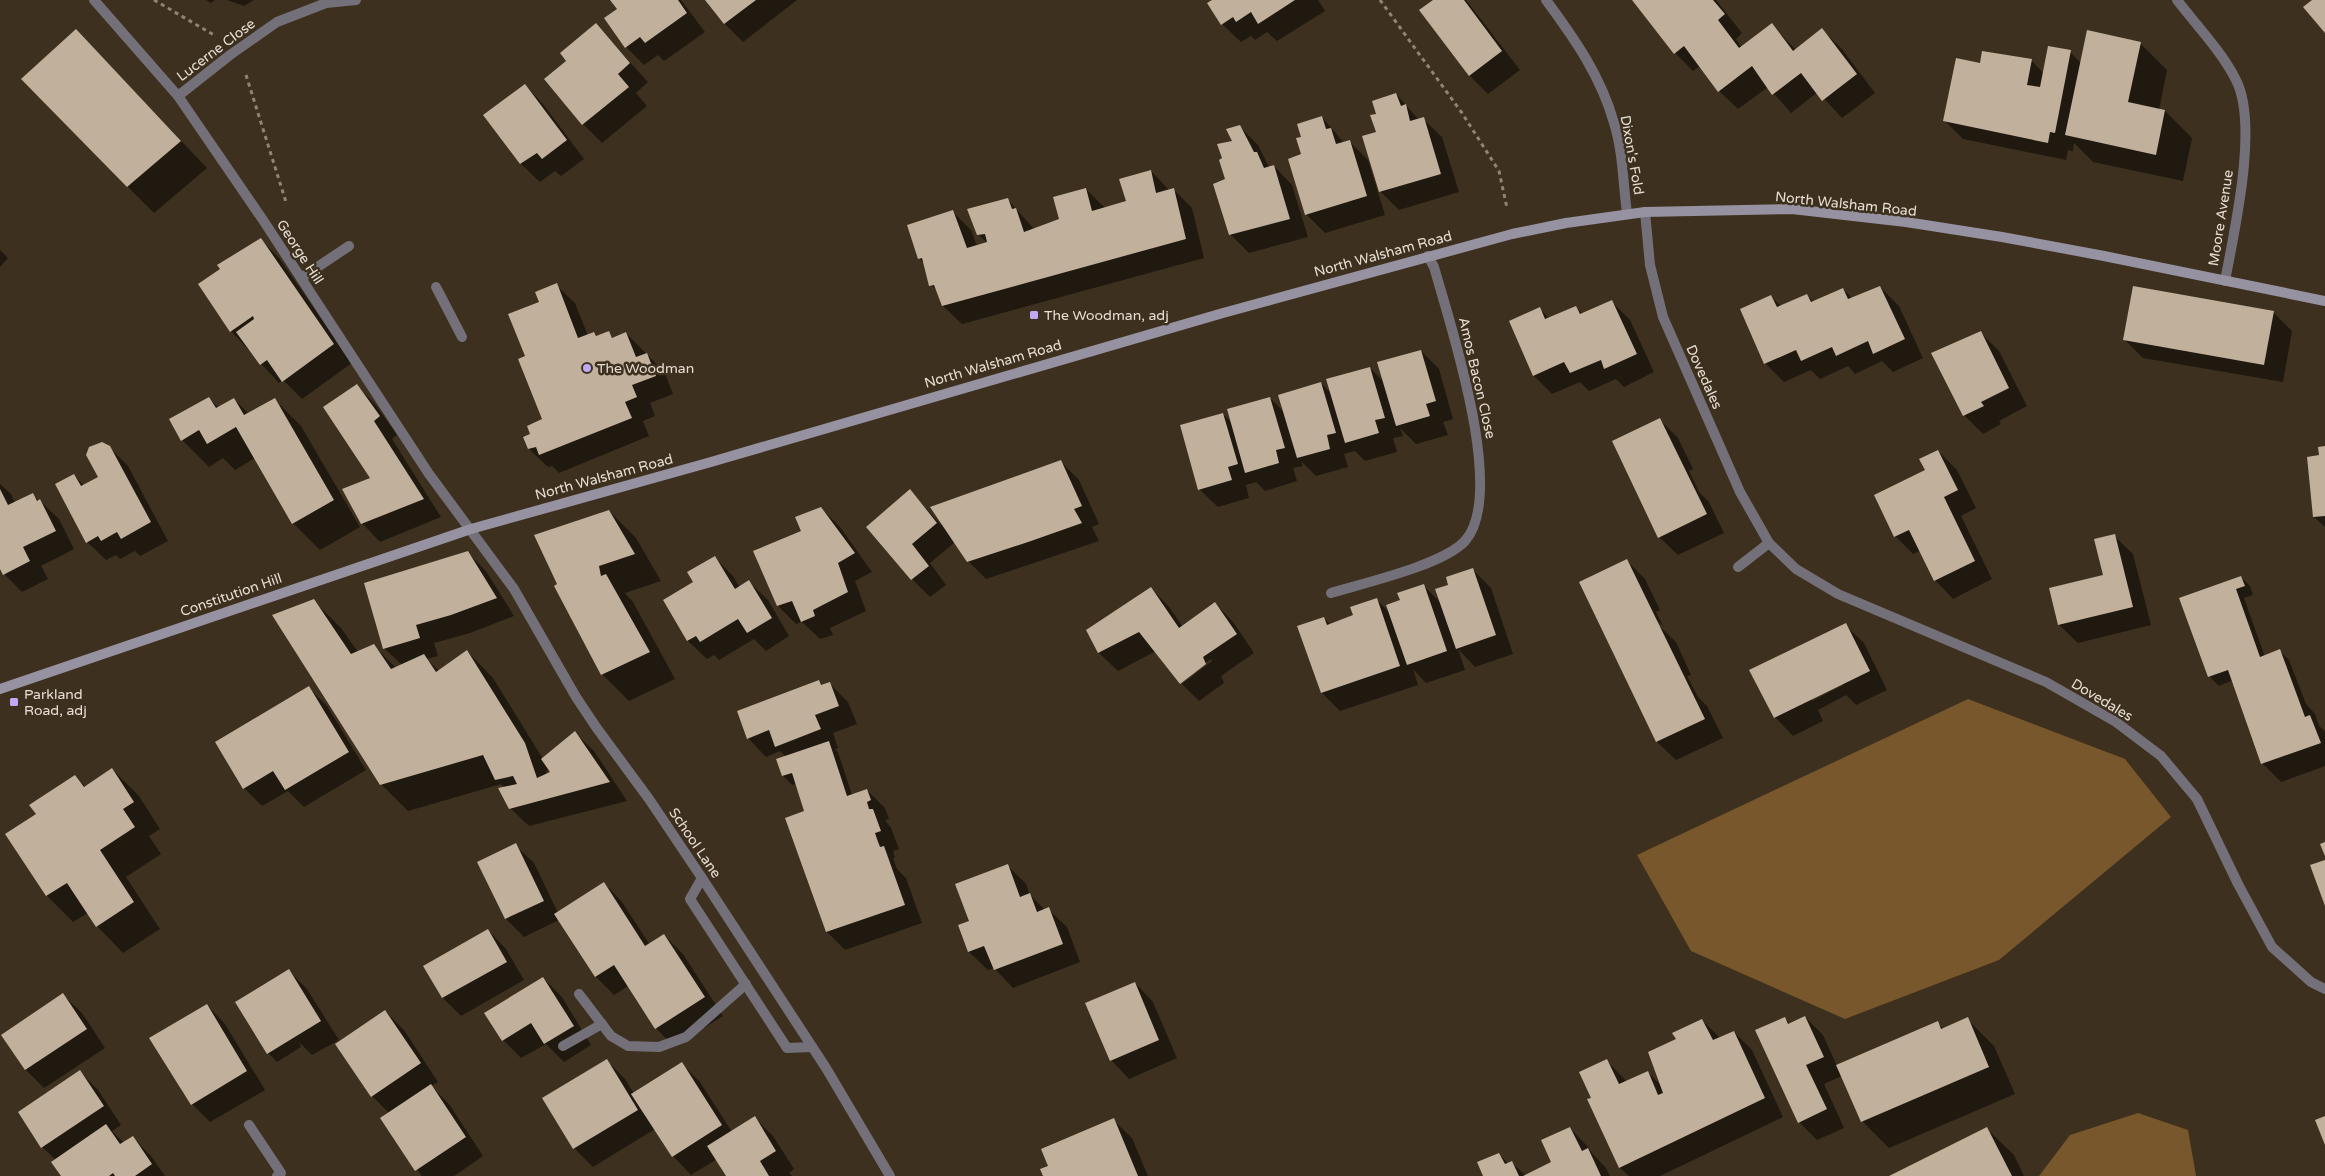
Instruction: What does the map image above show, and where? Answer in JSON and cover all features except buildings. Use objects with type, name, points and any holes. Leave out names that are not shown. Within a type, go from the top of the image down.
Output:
[{"type":"main road","name":"North Walsham Road","points":[[471,529],[711,462],[1055,360],[1428,256],[1512,234],[1627,213],[1792,209],[1906,222],[2104,256],[2325,301]]},
{"type":"main road","name":"Constitution Hill","points":[[0,689],[471,529]]},
{"type":"street","name":"George Hill","points":[[94,0],[178,96],[263,220],[429,474],[471,529]]},
{"type":"street","name":"Lucerne Close","points":[[178,96],[230,55],[277,22],[326,3],[356,0]]},
{"type":"street","name":"Dixon's Fold","points":[[1546,0],[1578,43],[1598,80],[1615,124],[1627,213]]},
{"type":"street","name":"Moore Avenue","points":[[2177,0],[2237,81],[2245,109],[2243,183],[2225,281]]},
{"type":"street","name":"Dovedales","points":[[1645,212],[1650,264],[1663,317],[1740,492],[1769,543],[1796,569],[1838,594],[2046,682],[2116,722],[2161,756],[2197,799],[2238,884],[2272,946],[2311,982],[2325,989]]},
{"type":"street","points":[[301,278],[349,246]]},
{"type":"street","name":"Amos Bacon Close","points":[[1331,593],[1434,561],[1465,541],[1478,518],[1479,445],[1460,357],[1434,268],[1428,256]]},
{"type":"street","points":[[436,288],[462,336]]},
{"type":"street","name":"School Lane","points":[[471,529],[514,589],[596,727],[649,799],[812,1047],[890,1176]]},
{"type":"street","points":[[1738,567],[1769,543]]},
{"type":"street","points":[[702,878],[690,899],[786,1048],[812,1047]]},
{"type":"street","points":[[579,994],[612,1036],[628,1046],[659,1047],[686,1037],[746,984]]},
{"type":"street","points":[[563,1046],[602,1024]]},
{"type":"street","points":[[249,1125],[280,1175]]},
{"type":"path","points":[[154,0],[212,32],[247,77],[286,202],[263,220]]},
{"type":"path","points":[[1380,0],[1462,113],[1499,171],[1512,234]]},
{"type":"shaded area","points":[[1968,699],[2125,759],[2171,817],[1999,960],[1845,1019],[1691,951],[1637,855]]},
{"type":"shaded area","points":[[2138,1113],[2188,1130],[2196,1176],[2039,1176],[2070,1135]]},
{"type":"place","name":"The Woodman, adj","points":[[1034,315]]},
{"type":"place","name":"The Woodman","points":[[587,368]]},
{"type":"place","name":"Parkland Road, adj","points":[[14,702]]}]
